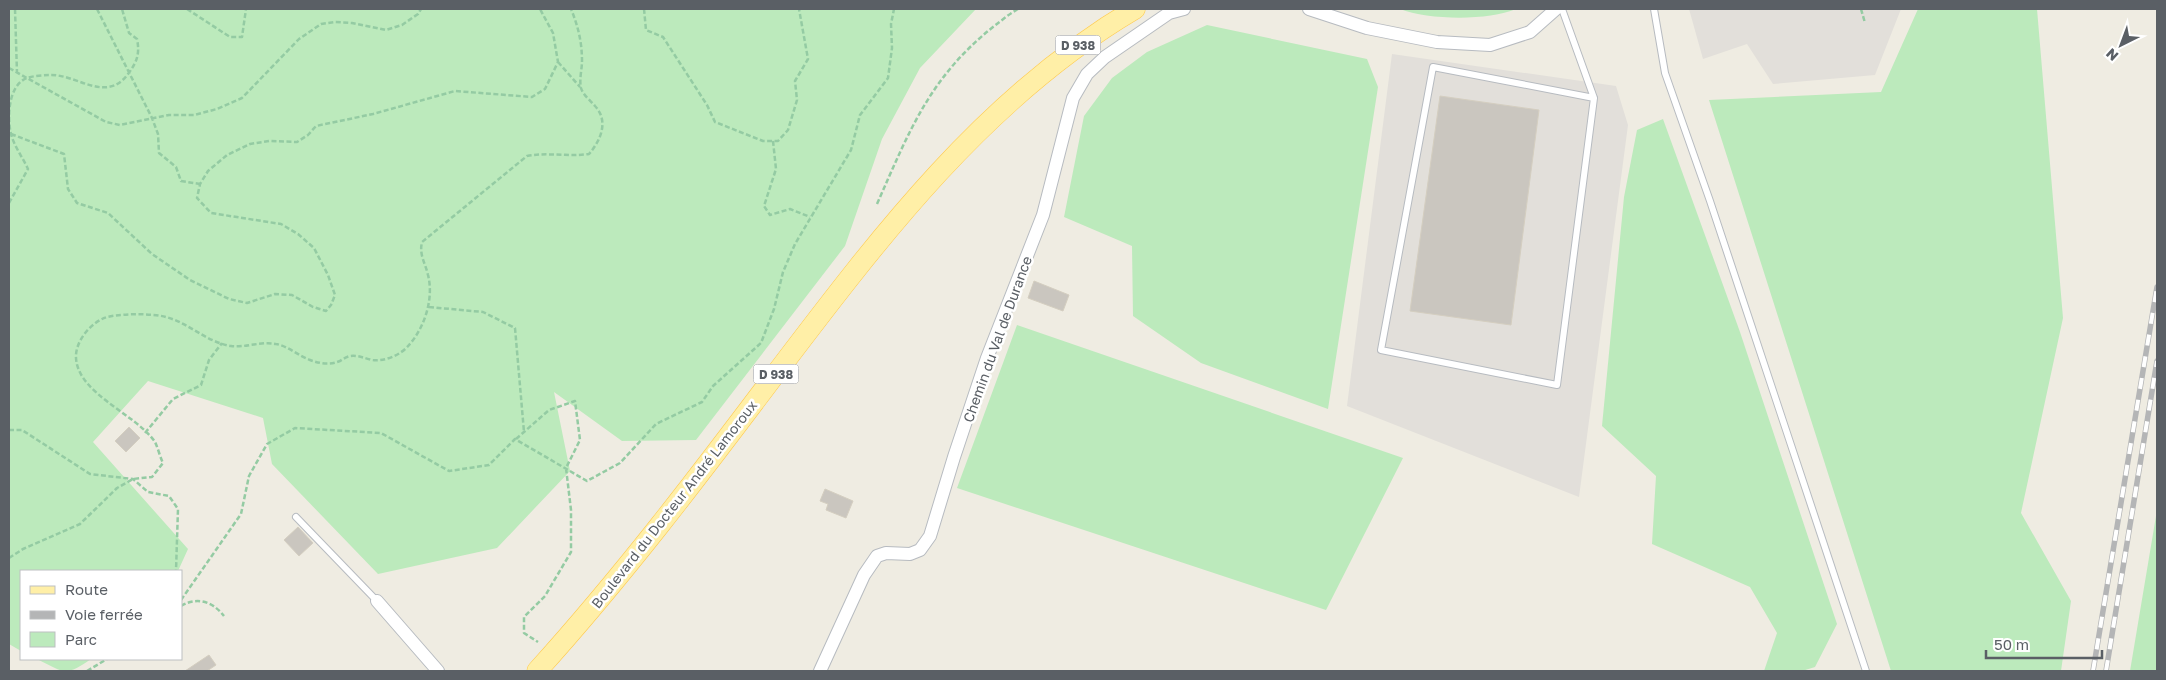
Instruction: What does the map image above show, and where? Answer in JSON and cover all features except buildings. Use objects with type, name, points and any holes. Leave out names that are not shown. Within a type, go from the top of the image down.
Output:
[{"type":"main road","name":"Boulevard du Docteur André Lamoroux","points":[[537,671],[617,579],[894,222],[956,153],[1026,87],[1078,45],[1134,9]]},
{"type":"street","name":"Chemin du Val de Durance","points":[[820,671],[864,575],[877,556],[886,553],[910,554],[920,550],[930,536],[987,358],[1043,216],[1073,98],[1087,74],[1104,57],[1169,14],[1184,9]]},
{"type":"street","points":[[1309,9],[1322,15],[1368,28],[1437,42],[1490,45],[1530,32],[1556,9]]},
{"type":"street","points":[[377,601],[438,671]]},
{"type":"lane","points":[[1562,9],[1594,98],[1557,385],[1382,350],[1433,66],[1594,98]]},
{"type":"lane","points":[[1654,9],[1665,73],[1710,201],[1866,671]]},
{"type":"lane","points":[[296,516],[377,601]]},
{"type":"path","points":[[15,9],[17,73]]},
{"type":"path","points":[[97,9],[128,74],[152,118],[158,134],[159,153],[176,167],[181,181],[200,184]]},
{"type":"path","points":[[9,203],[28,169],[11,134],[10,114],[12,96],[18,84],[27,78],[51,75],[108,88],[123,81],[135,64],[139,52],[137,39],[129,33],[122,9]]},
{"type":"path","points":[[187,9],[230,37],[242,37],[246,9]]},
{"type":"path","points":[[9,68],[106,122],[120,125],[169,115],[194,114],[218,109],[242,98],[299,39],[321,24],[335,22],[352,23],[386,30],[402,25],[418,14],[421,9]]},
{"type":"path","points":[[9,430],[22,430],[90,474],[133,479],[152,477],[163,463],[155,442],[83,378],[76,358],[79,343],[89,328],[103,318],[130,315],[165,316],[208,339],[222,344],[232,346],[277,344],[310,360],[328,364],[347,356],[358,355],[374,360],[394,357],[409,346],[429,307],[431,292],[428,274],[420,251],[422,242],[527,156],[543,153],[589,154],[596,146],[602,134],[603,122],[597,107],[587,98],[581,88],[558,62],[553,33],[540,9]]},
{"type":"path","points":[[571,9],[580,33],[581,88]]},
{"type":"path","points":[[644,9],[646,30],[663,38],[707,105],[715,122],[763,141],[778,141],[788,130],[797,100],[795,81],[808,59],[799,9]]},
{"type":"path","points":[[515,440],[588,481],[620,463],[656,424],[702,402],[714,386],[762,343],[774,309],[783,272],[794,244],[851,150],[860,115],[888,78],[892,48],[891,24],[894,9]]},
{"type":"path","points":[[877,204],[909,131],[931,93],[957,60],[985,34],[1018,9]]},
{"type":"path","points":[[1861,9],[1865,23]]},
{"type":"path","points":[[11,134],[64,154],[68,189],[77,203],[108,213],[152,254],[190,280],[229,299],[248,303],[274,294],[292,295],[326,311],[335,295],[328,275],[314,248],[298,234],[281,224],[211,213],[197,198],[200,184],[208,171],[226,155],[250,144],[269,141],[297,142],[308,135],[316,126],[330,121],[373,114],[454,91],[532,97],[545,89],[558,62]]},
{"type":"path","points":[[773,141],[776,169],[764,206],[770,215],[790,208],[810,217]]},
{"type":"path","points":[[429,307],[483,312],[515,328],[524,432]]},
{"type":"path","points":[[145,433],[173,399],[201,385],[210,360],[222,344]]},
{"type":"path","points":[[182,599],[241,514],[249,476],[267,444],[295,428],[381,433],[449,471],[489,465],[549,410],[575,401],[580,440],[566,468],[571,510],[571,552],[545,596],[524,617],[524,633],[554,652]]},
{"type":"path","points":[[9,558],[23,549],[80,524],[117,488],[133,479]]},
{"type":"path","points":[[133,479],[148,492],[168,496],[178,509],[176,570]]},
{"type":"path","points":[[182,605],[202,600],[216,607],[224,616]]},
{"type":"path","points":[[87,671],[104,660]]},
{"type":"shaded area","points":[[1689,9],[1901,9],[1875,75],[1773,84],[1747,44],[1703,59]]},
{"type":"shaded area","points":[[1392,54],[1616,86],[1628,125],[1579,497],[1347,406]]},
{"type":"green space","points":[[9,9],[976,9],[920,68],[882,139],[845,246],[696,440],[622,441],[554,392],[570,471],[497,548],[378,574],[272,464],[263,418],[148,381],[93,442],[188,549],[178,570],[20,570],[20,650],[9,644]]},
{"type":"green space","points":[[1400,9],[1516,9],[1490,16],[1458,18],[1412,13]]},
{"type":"green space","points":[[1918,9],[2037,9],[2063,318],[2021,513],[2071,601],[2061,671],[1891,671],[1709,100],[1881,92]]},
{"type":"green space","points":[[1207,25],[1367,59],[1378,87],[1328,409],[1201,363],[1133,316],[1132,246],[1064,217],[1084,116],[1112,78],[1147,52]]},
{"type":"green space","points":[[1663,119],[1740,332],[1837,624],[1815,667],[1802,671],[1764,671],[1777,633],[1750,587],[1652,544],[1656,476],[1602,426],[1624,197],[1637,130]]},
{"type":"green space","points":[[1017,325],[1403,458],[1326,610],[957,488]]},
{"type":"green space","points":[[2157,510],[2157,671],[2130,671]]},
{"type":"green space","points":[[39,660],[90,660],[70,671],[54,667]]},
{"type":"railway","points":[[2093,671],[2157,287]]},
{"type":"railway","points":[[2106,671],[2157,361]]}]
